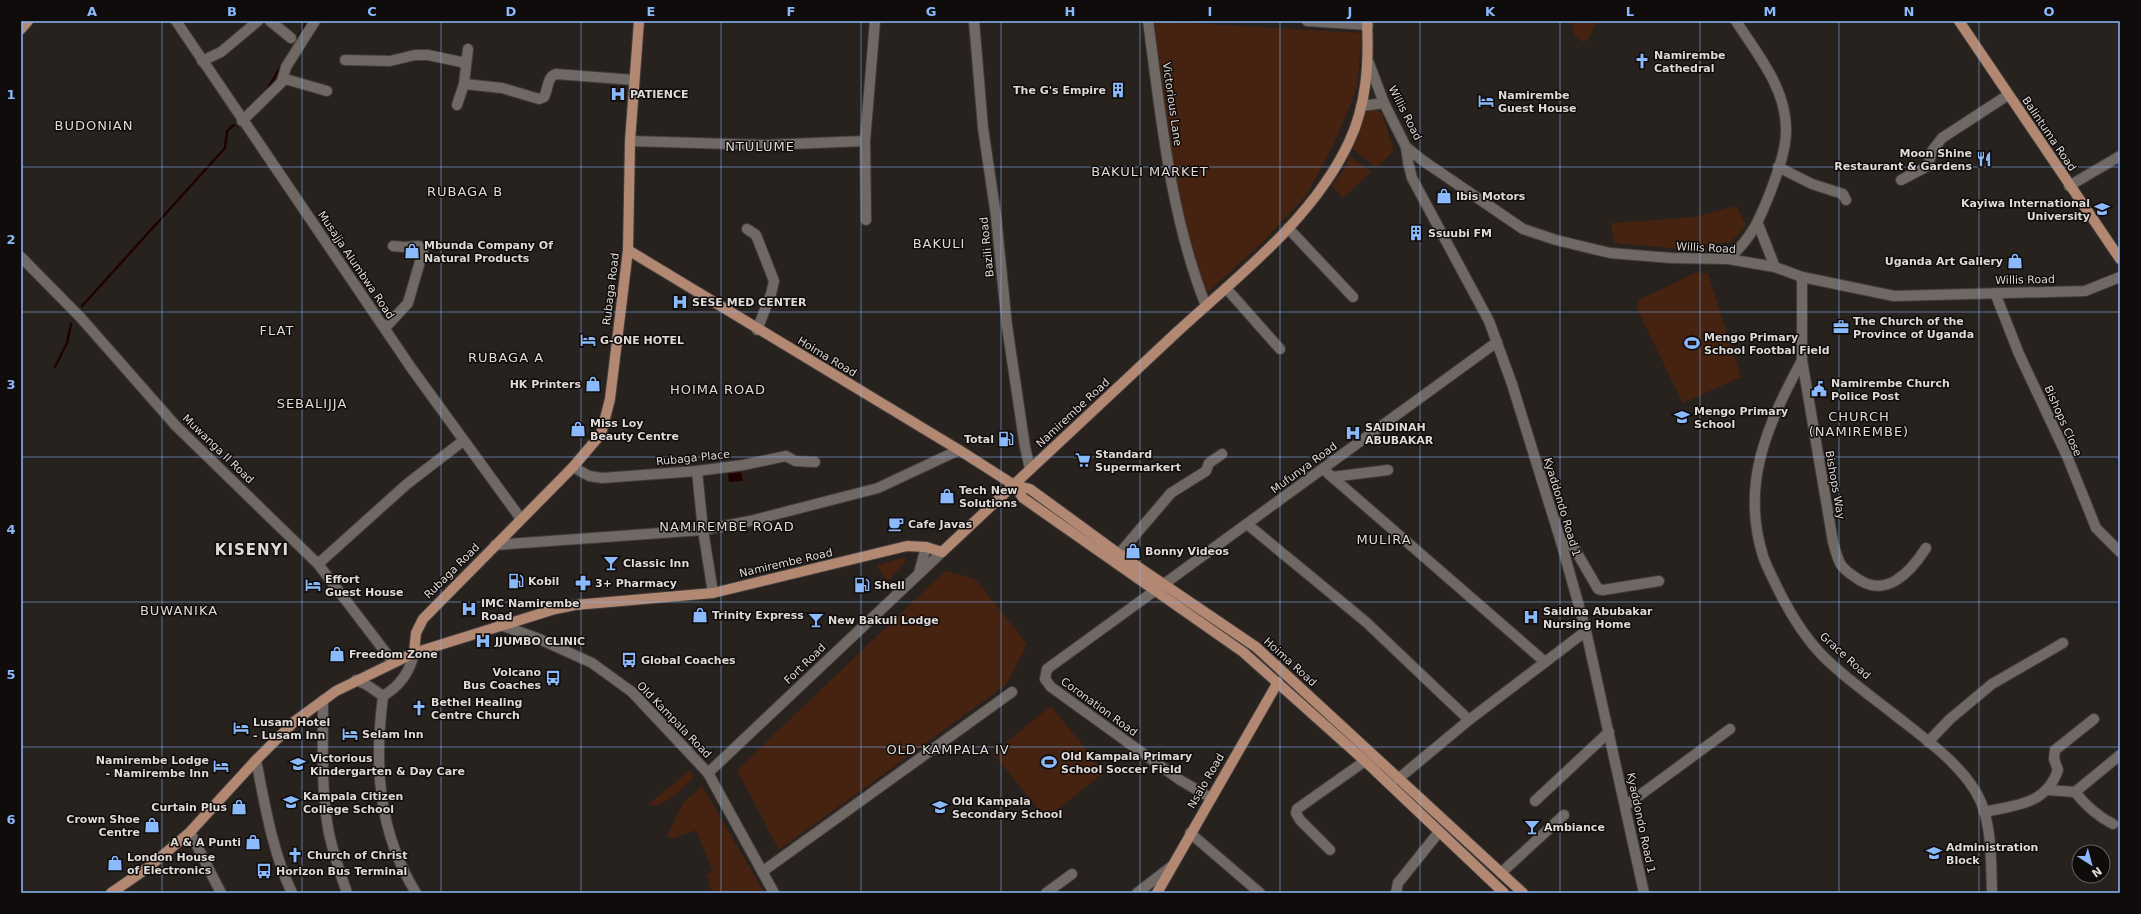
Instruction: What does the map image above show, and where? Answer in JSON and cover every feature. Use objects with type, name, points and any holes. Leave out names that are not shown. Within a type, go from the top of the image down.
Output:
[{"type":"main road","points":[[21,29],[28,21]]},
{"type":"main road","name":"Rubaga Road","points":[[414,652],[416,633],[423,619],[573,468],[599,437],[605,425],[610,399],[628,250],[630,141],[639,21]]},
{"type":"main road","name":"Balintuma Road","points":[[1959,21],[2120,260]]},
{"type":"main road","name":"Namirembe Road","points":[[111,893],[149,867],[190,832],[256,760],[295,721],[323,700],[356,680],[414,652],[500,624],[575,605],[713,593],[907,546],[926,547],[942,552],[1226,288],[1311,204],[1329,179],[1350,141],[1361,106],[1369,63],[1367,23]]},
{"type":"main road","name":"Hoima Road","points":[[628,250],[757,330],[959,450],[1014,485],[1030,489],[1119,554],[1243,652],[1278,682],[1365,761],[1504,893]]},
{"type":"main road","name":"Hoima Road","points":[[1014,485],[1024,498],[1114,562],[1160,587],[1256,647],[1523,893]]},
{"type":"main road","name":"Nsalo Road","points":[[1157,893],[1210,798],[1278,682]]},
{"type":"street","name":"Musajja Alumbwa Road","points":[[176,21],[242,121],[463,441],[521,519]]},
{"type":"street","points":[[202,61],[220,52],[258,21]]},
{"type":"street","points":[[270,21],[291,38]]},
{"type":"street","points":[[242,121],[278,87],[282,81],[286,67],[315,21]]},
{"type":"street","points":[[866,220],[865,141],[875,21]]},
{"type":"street","name":"Bazili Road","points":[[974,21],[983,128],[996,216],[1007,326],[1025,447],[1030,469]]},
{"type":"street","name":"Victorious Lane","points":[[1148,21],[1164,138],[1176,205],[1191,264],[1206,306]]},
{"type":"street","points":[[1307,21],[1367,23]]},
{"type":"street","points":[[1728,259],[1742,247],[1758,224],[1778,167],[1786,131],[1779,96],[1772,77],[1736,21]]},
{"type":"street","points":[[457,105],[464,84],[468,49]]},
{"type":"street","points":[[345,60],[390,61],[415,55],[428,55],[466,63]]},
{"type":"street","name":"Willis Road","points":[[1369,63],[1384,103],[1406,147],[1422,160],[1523,229],[1556,240],[1610,253],[1671,258],[1728,259],[1775,267],[1802,277],[1894,296],[2085,291],[2120,276]]},
{"type":"street","points":[[464,84],[502,88],[539,99],[544,97],[548,81],[556,74],[634,80]]},
{"type":"street","points":[[282,81],[285,79],[327,91]]},
{"type":"street","points":[[1901,180],[1928,166],[1936,144],[1950,131],[2008,95]]},
{"type":"street","points":[[1361,106],[1384,103]]},
{"type":"street","points":[[630,141],[765,145],[865,141]]},
{"type":"street","name":"Kyaddondo Road 1","points":[[1406,147],[1412,178],[1489,321],[1561,542],[1586,630],[1644,893]]},
{"type":"street","points":[[2069,186],[2120,156]]},
{"type":"street","points":[[1778,167],[1812,184],[1843,194],[1846,200]]},
{"type":"street","points":[[1758,224],[1775,267]]},
{"type":"street","points":[[1288,228],[1353,297]]},
{"type":"street","points":[[747,229],[756,234],[774,281],[771,294],[757,330]]},
{"type":"street","points":[[385,328],[408,303],[423,250],[419,246],[393,246]]},
{"type":"street","name":"Muwanga II Road","points":[[21,257],[81,318],[176,426],[318,564],[393,662]]},
{"type":"street","name":"Bishops Way","points":[[1802,277],[1802,360],[1832,542],[1842,565],[1846,571],[1864,584],[1875,587],[1887,584],[1903,576],[1915,566],[1926,548]]},
{"type":"street","points":[[1226,288],[1280,349]]},
{"type":"street","name":"Bishops Close","points":[[1995,293],[2016,348],[2067,456],[2096,528],[2120,552]]},
{"type":"street","name":"Mufunya Road","points":[[1160,587],[1497,342]]},
{"type":"street","name":"Grace Road","points":[[1802,360],[1780,402],[1757,468],[1754,490],[1754,512],[1763,558],[1797,623],[1817,650],[1846,676],[1928,742],[1962,772],[1973,787],[1984,812],[1991,861],[1992,893]]},
{"type":"street","points":[[318,564],[407,484],[463,441]]},
{"type":"street","points":[[495,545],[703,530],[750,521],[878,488],[959,450]]},
{"type":"street","points":[[1119,554],[1171,493],[1206,471],[1209,463],[1222,454]]},
{"type":"street","name":"Rubaga Place","points":[[573,468],[589,476],[602,478],[697,471],[743,465],[786,456],[795,461],[815,462]]},
{"type":"street","points":[[1322,469],[1545,662]]},
{"type":"street","points":[[1332,477],[1388,470]]},
{"type":"street","points":[[697,471],[703,530],[713,593]]},
{"type":"street","points":[[1247,524],[1366,622],[1469,720]]},
{"type":"street","points":[[1561,542],[1573,546],[1598,589],[1603,590],[1659,581]]},
{"type":"street","points":[[919,573],[926,547]]},
{"type":"street","name":"Fort Road","points":[[708,773],[942,552]]},
{"type":"street","name":"Coronation Road","points":[[1160,587],[1050,665],[1047,669],[1045,679],[1051,687],[1155,763],[1210,798]]},
{"type":"street","name":"Old Kampala Road","points":[[500,624],[574,654],[614,678],[643,703],[708,773],[774,893]]},
{"type":"street","points":[[1398,779],[1469,720],[1586,630]]},
{"type":"street","points":[[1928,742],[1950,719],[1992,684],[2063,643]]},
{"type":"street","points":[[383,696],[394,689],[406,674],[411,665],[414,652]]},
{"type":"street","points":[[356,680],[367,685],[383,696]]},
{"type":"street","points":[[762,872],[1012,692]]},
{"type":"street","points":[[383,696],[379,731],[378,773],[380,795],[396,855],[416,893]]},
{"type":"street","points":[[323,700],[324,773],[327,822],[336,863],[347,893]]},
{"type":"street","points":[[1984,812],[2027,803],[2048,790],[2058,770],[2054,759],[2054,750],[2094,719]]},
{"type":"street","points":[[1625,806],[1730,729]]},
{"type":"street","points":[[1535,801],[1609,732]]},
{"type":"street","points":[[2048,790],[2075,792],[2120,755]]},
{"type":"street","points":[[256,760],[280,868],[292,893]]},
{"type":"street","points":[[1330,850],[1300,820],[1296,813],[1297,809],[1365,761]]},
{"type":"street","points":[[2075,792],[2083,803],[2098,816],[2113,824]]},
{"type":"street","points":[[1501,874],[1564,815]]},
{"type":"street","points":[[190,832],[221,893]]},
{"type":"street","points":[[1396,893],[1398,883],[1439,832]]},
{"type":"street","points":[[1190,833],[1260,893]]},
{"type":"street","points":[[1136,893],[1172,866]]},
{"type":"street","points":[[1046,893],[1072,874]]},
{"type":"shaded area","points":[[1154,21],[1362,33],[1357,88],[1334,144],[1307,194],[1265,240],[1208,292],[1200,279],[1178,198]]},
{"type":"shaded area","points":[[1571,21],[1599,21],[1587,40],[1584,42],[1576,37]]},
{"type":"shaded area","points":[[1375,108],[1382,114],[1394,151],[1376,168],[1353,149],[1367,111]]},
{"type":"shaded area","points":[[1350,156],[1371,172],[1343,198],[1332,186],[1343,171]]},
{"type":"shaded area","points":[[1736,206],[1746,225],[1731,242],[1682,249],[1614,243],[1611,223],[1694,217]]},
{"type":"shaded area","name":"Mengo Primary School Footbal Field","points":[[1697,272],[1708,274],[1741,377],[1683,403],[1637,309],[1639,300]]},
{"type":"shaded area","points":[[741,472],[743,481],[729,482],[728,474]]},
{"type":"shaded area","points":[[905,558],[906,561],[888,581],[876,566]]},
{"type":"shaded area","points":[[945,571],[975,579],[1027,644],[1006,685],[779,850],[737,770]]},
{"type":"shaded area","name":"Old Kampala Primary School Soccer Field","points":[[1051,706],[1104,772],[1046,819],[993,753]]},
{"type":"shaded area","points":[[690,770],[694,777],[673,796],[661,803],[648,805]]},
{"type":"shaded area","points":[[702,786],[764,892],[712,893],[707,874],[713,872],[696,830],[672,839],[667,836],[683,803]]},
{"type":"waterway","points":[[295,43],[308,21]]},
{"type":"waterway","points":[[265,93],[282,65]]},
{"type":"waterway","points":[[82,306],[225,148],[227,131],[234,125]]},
{"type":"waterway","points":[[55,367],[67,343],[71,324]]},
{"type":"place","name":"Namirembe Cathedral","points":[[1642,61]]},
{"type":"place","name":"The G's Empire","points":[[1118,90]]},
{"type":"place","name":"PATIENCE","points":[[618,94]]},
{"type":"place","name":"Namirembe Guest House","points":[[1486,101]]},
{"type":"place","name":"Moon Shine Restaurant & Gardens","points":[[1984,159]]},
{"type":"place","name":"Ibis Motors","points":[[1444,196]]},
{"type":"place","name":"Kayiwa International University","points":[[2102,209]]},
{"type":"place","name":"Ssuubi FM","points":[[1416,233]]},
{"type":"place","name":"Mbunda Company Of Natural Products","points":[[412,251]]},
{"type":"place","name":"Uganda Art Gallery","points":[[2015,261]]},
{"type":"place","name":"SESE MED CENTER","points":[[680,302]]},
{"type":"place","name":"The Church of the Province of Uganda","points":[[1841,327]]},
{"type":"place","name":"G-ONE HOTEL","points":[[588,340]]},
{"type":"place","name":"Mengo Primary School Footbal Field","points":[[1692,343]]},
{"type":"place","name":"HK Printers","points":[[593,384]]},
{"type":"place","name":"Namirembe Church Police Post","points":[[1819,389]]},
{"type":"place","name":"Mengo Primary School","points":[[1682,417]]},
{"type":"place","name":"Miss Loy Beauty Centre","points":[[578,429]]},
{"type":"place","name":"SAIDINAH ABUBAKAR","points":[[1353,433]]},
{"type":"place","name":"Total","points":[[1006,439]]},
{"type":"place","name":"Standard Supermarkert","points":[[1083,460]]},
{"type":"place","name":"Tech New Solutions","points":[[947,496]]},
{"type":"place","name":"Cafe Javas","points":[[896,524]]},
{"type":"place","name":"Bonny Videos","points":[[1133,551]]},
{"type":"place","name":"Classic Inn","points":[[611,563]]},
{"type":"place","name":"Kobil","points":[[516,581]]},
{"type":"place","name":"3+ Pharmacy","points":[[583,583]]},
{"type":"place","name":"Effort Guest House","points":[[313,585]]},
{"type":"place","name":"Shell","points":[[862,585]]},
{"type":"place","name":"IMC Namirembe Road","points":[[469,609]]},
{"type":"place","name":"Trinity Express","points":[[700,615]]},
{"type":"place","name":"Saidina Abubakar Nursing Home","points":[[1531,617]]},
{"type":"place","name":"New Bakuli Lodge","points":[[816,620]]},
{"type":"place","name":"JJUMBO CLINIC","points":[[483,641]]},
{"type":"place","name":"Freedom Zone","points":[[337,654]]},
{"type":"place","name":"Global Coaches","points":[[629,660]]},
{"type":"place","name":"Volcano Bus Coaches","points":[[553,678]]},
{"type":"place","name":"Bethel Healing Centre Church","points":[[419,708]]},
{"type":"place","name":"Lusam Hotel - Lusam Inn","points":[[241,728]]},
{"type":"place","name":"Selam Inn","points":[[350,734]]},
{"type":"place","name":"Old Kampala Primary School Soccer Field","points":[[1049,762]]},
{"type":"place","name":"Victorious Kindergarten & Day Care","points":[[298,764]]},
{"type":"place","name":"Namirembe Lodge - Namirembe Inn","points":[[221,766]]},
{"type":"place","name":"Kampala Citizen College School","points":[[291,802]]},
{"type":"place","name":"Curtain Plus","points":[[239,807]]},
{"type":"place","name":"Old Kampala Secondary School","points":[[940,807]]},
{"type":"place","name":"Crown Shoe Centre","points":[[152,825]]},
{"type":"place","name":"Ambiance","points":[[1532,827]]},
{"type":"place","name":"A & A Punti","points":[[253,842]]},
{"type":"place","name":"Administration Block","points":[[1934,853]]},
{"type":"place","name":"Church of Christ","points":[[295,855]]},
{"type":"place","name":"London House of Electronics","points":[[115,863]]},
{"type":"place","name":"Horizon Bus Terminal","points":[[264,871]]},
{"type":"district","name":"BUDONIAN","points":[[94,125]]},
{"type":"district","name":"NTULUME","points":[[760,146]]},
{"type":"district","name":"BAKULI MARKET","points":[[1150,171]]},
{"type":"district","name":"RUBAGA B","points":[[465,191]]},
{"type":"district","name":"BAKULI","points":[[939,243]]},
{"type":"district","name":"FLAT","points":[[277,330]]},
{"type":"district","name":"RUBAGA A","points":[[506,357]]},
{"type":"district","name":"HOIMA ROAD","points":[[718,389]]},
{"type":"district","name":"SEBALIJJA","points":[[312,403]]},
{"type":"district","name":"CHURCH (NAMIREMBE)","points":[[1859,424]]},
{"type":"district","name":"NAMIREMBE ROAD","points":[[727,526]]},
{"type":"district","name":"MULIRA","points":[[1384,539]]},
{"type":"district","name":"KISENYI","points":[[252,550]]},
{"type":"district","name":"BUWANIKA","points":[[179,610]]},
{"type":"district","name":"OLD KAMPALA IV","points":[[948,749]]}]
